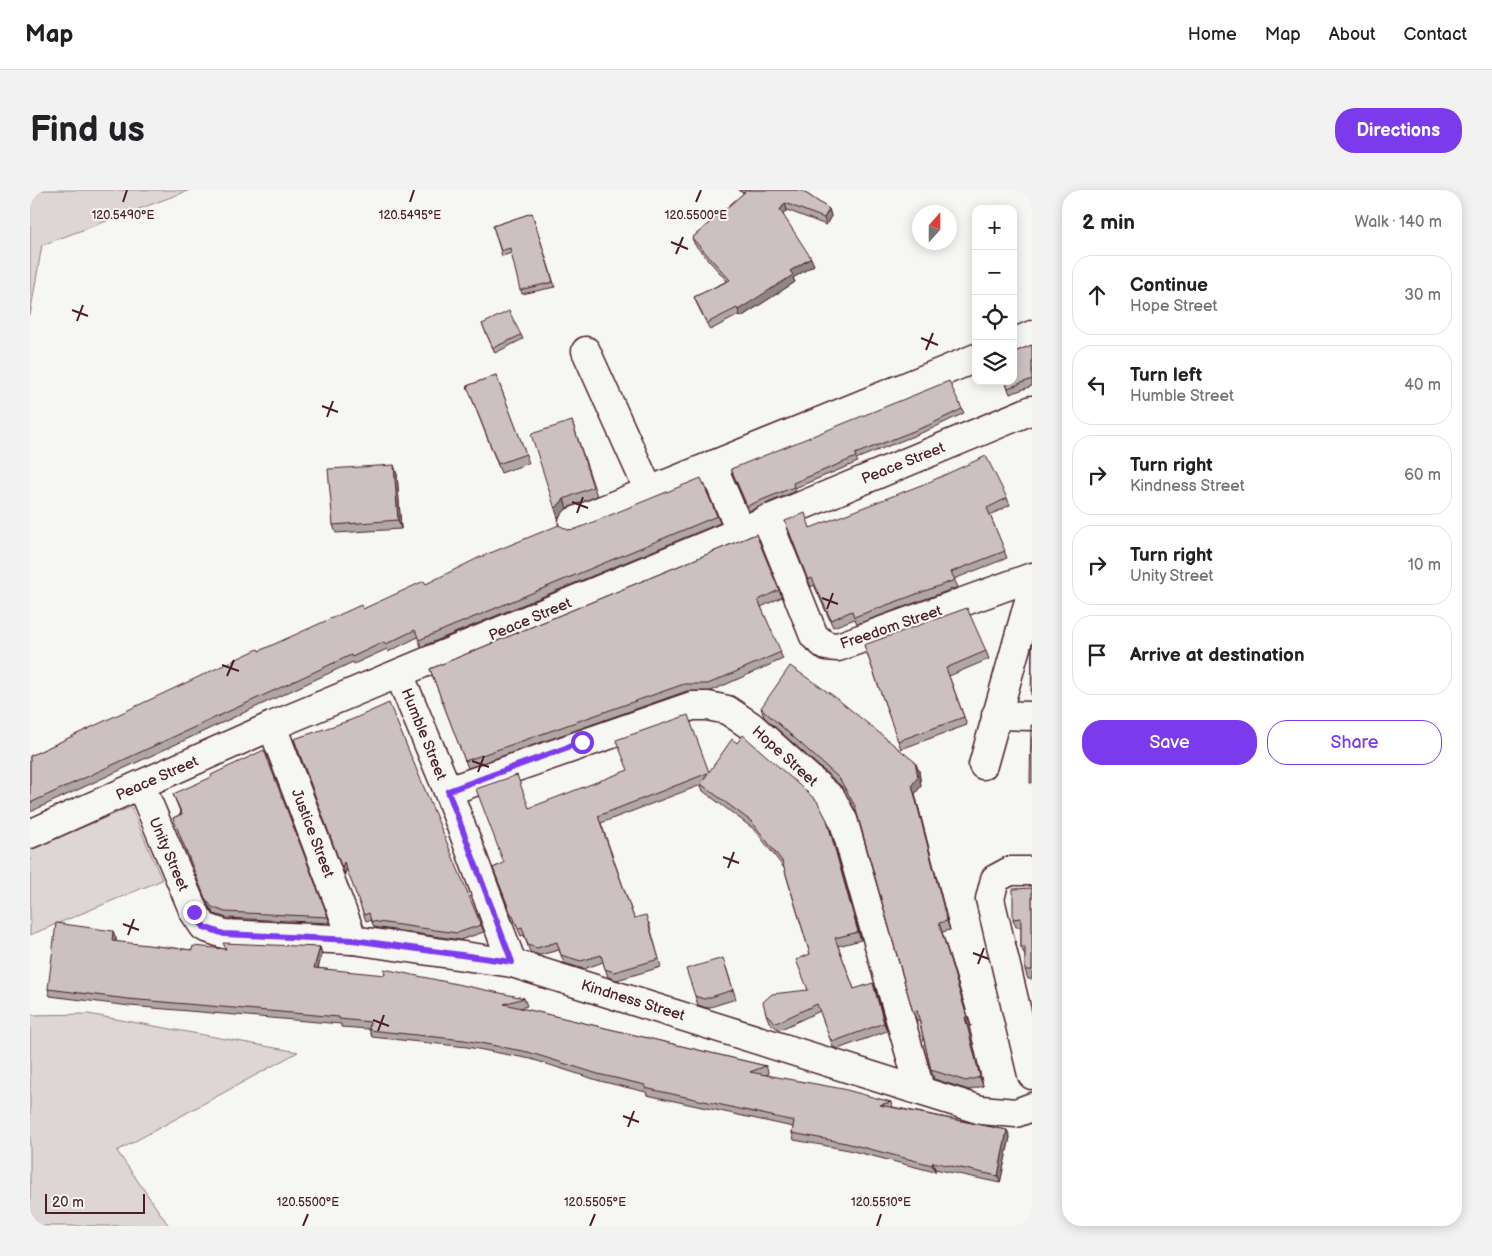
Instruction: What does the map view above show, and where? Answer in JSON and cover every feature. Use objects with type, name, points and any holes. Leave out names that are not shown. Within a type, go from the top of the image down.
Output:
[{"type":"street","points":[[1017,341],[1032,335]]},
{"type":"street","points":[[586,350],[649,491]]},
{"type":"street","points":[[573,522],[972,360]]},
{"type":"street","name":"Peace Street","points":[[30,834],[272,726],[1032,410]]},
{"type":"street","points":[[712,465],[740,530]]},
{"type":"street","name":"Freedom Street","points":[[767,519],[814,636],[826,646],[838,647],[1032,577]]},
{"type":"street","points":[[983,764],[1032,590]]},
{"type":"street","name":"Humble Street","points":[[399,674],[448,791],[512,962]]},
{"type":"street","name":"Hope Street","points":[[448,791],[582,742],[692,706],[708,706],[727,710],[735,715],[751,726],[832,799],[844,822],[920,1089]]},
{"type":"street","points":[[996,715],[1032,716]]},
{"type":"street","name":"Justice Street","points":[[272,726],[353,940]]},
{"type":"street","name":"Unity Street","points":[[141,786],[194,912],[204,927],[224,934]]},
{"type":"street","points":[[1032,871],[1010,871],[995,879],[990,899],[1024,1011],[1032,1075]]},
{"type":"street","name":"Kindness Street","points":[[224,934],[353,940],[512,962],[920,1089],[981,1110],[1024,1110]]},
{"type":"shaded area","points":[[30,190],[190,190],[42,245],[30,315]]},
{"type":"shaded area","points":[[131,807],[162,880],[30,935],[30,849]]},
{"type":"shaded area","points":[[88,1014],[298,1052],[117,1151],[169,1226],[30,1226],[30,1015]]},
{"type":"building","points":[[747,190],[801,190],[829,209],[824,218],[785,203],[780,210],[811,258],[790,271],[793,275],[738,310],[737,308],[707,323],[694,297],[730,280],[692,238]]},
{"type":"building","points":[[532,213],[553,282],[520,290],[510,248],[501,251],[493,226]]},
{"type":"building","points":[[509,311],[521,335],[493,348],[482,324]]},
{"type":"building","points":[[1032,345],[1032,379],[1017,385],[1017,351]]},
{"type":"building","points":[[496,375],[526,454],[498,464],[467,386]]},
{"type":"building","points":[[949,381],[962,409],[929,425],[855,454],[856,457],[793,483],[794,487],[747,506],[731,469]]},
{"type":"building","points":[[572,421],[593,487],[564,499],[555,509],[531,434]]},
{"type":"building","points":[[986,456],[1007,498],[987,508],[1005,551],[951,572],[955,580],[854,617],[852,611],[831,620],[812,578],[808,580],[785,521],[805,513],[810,528],[929,482]]},
{"type":"building","points":[[394,465],[398,520],[333,525],[328,469]]},
{"type":"building","points":[[701,478],[717,516],[419,640],[415,630],[386,644],[384,642],[352,657],[351,655],[30,803],[30,756],[258,649],[259,651],[361,605],[363,609],[424,581],[426,584],[478,558],[559,525],[568,530],[576,529]]},
{"type":"building","points":[[756,534],[779,590],[758,600],[781,652],[708,684],[684,684],[465,761],[430,669]]},
{"type":"building","points":[[967,608],[986,651],[946,668],[964,717],[898,741],[864,645]]},
{"type":"building","points":[[1032,644],[1032,695],[1031,695]]},
{"type":"building","points":[[790,666],[835,697],[915,762],[918,777],[912,785],[947,921],[939,923],[967,1017],[965,1017],[980,1077],[966,1081],[931,1070],[917,1010],[913,1012],[855,806],[839,778],[761,708]]},
{"type":"building","points":[[389,703],[481,925],[457,933],[371,921],[369,913],[364,915],[344,862],[342,868],[294,739],[351,720]]},
{"type":"building","points":[[688,715],[709,772],[732,739],[737,743],[743,735],[817,801],[827,820],[858,932],[835,938],[854,989],[873,983],[884,1023],[835,1041],[830,1039],[817,1004],[776,1023],[766,1014],[763,1002],[772,994],[808,990],[796,960],[810,954],[782,861],[752,822],[701,784],[708,773],[598,816],[634,918],[646,915],[659,959],[614,972],[605,969],[601,955],[581,961],[561,955],[557,942],[537,948],[528,945],[522,927],[518,928],[511,914],[493,868],[504,863],[476,789],[517,775],[529,808],[628,770],[616,740]]},
{"type":"building","points":[[1031,725],[1032,783],[1030,783]]},
{"type":"building","points":[[264,750],[328,917],[225,912],[212,907],[205,898],[173,818],[182,814],[173,794],[212,777],[211,775]]},
{"type":"building","points":[[1032,888],[1032,970],[1025,970],[1025,947],[1021,947],[1021,918],[1013,919],[1013,889]]},
{"type":"building","points":[[56,923],[113,931],[112,941],[192,950],[193,946],[226,949],[223,943],[320,947],[314,968],[385,975],[384,969],[524,998],[504,1004],[766,1066],[750,1072],[843,1089],[891,1102],[880,1105],[1007,1130],[998,1176],[933,1162],[932,1165],[846,1143],[792,1133],[794,1121],[645,1088],[645,1085],[598,1074],[528,1052],[464,1040],[369,1030],[370,1022],[339,1019],[339,1017],[128,999],[48,989]]},
{"type":"building","points":[[723,958],[733,990],[704,999],[695,996],[686,969]]},
{"type":"route","points":[[194,912],[204,927],[224,934],[353,940],[512,962],[448,791],[582,742]]}]
